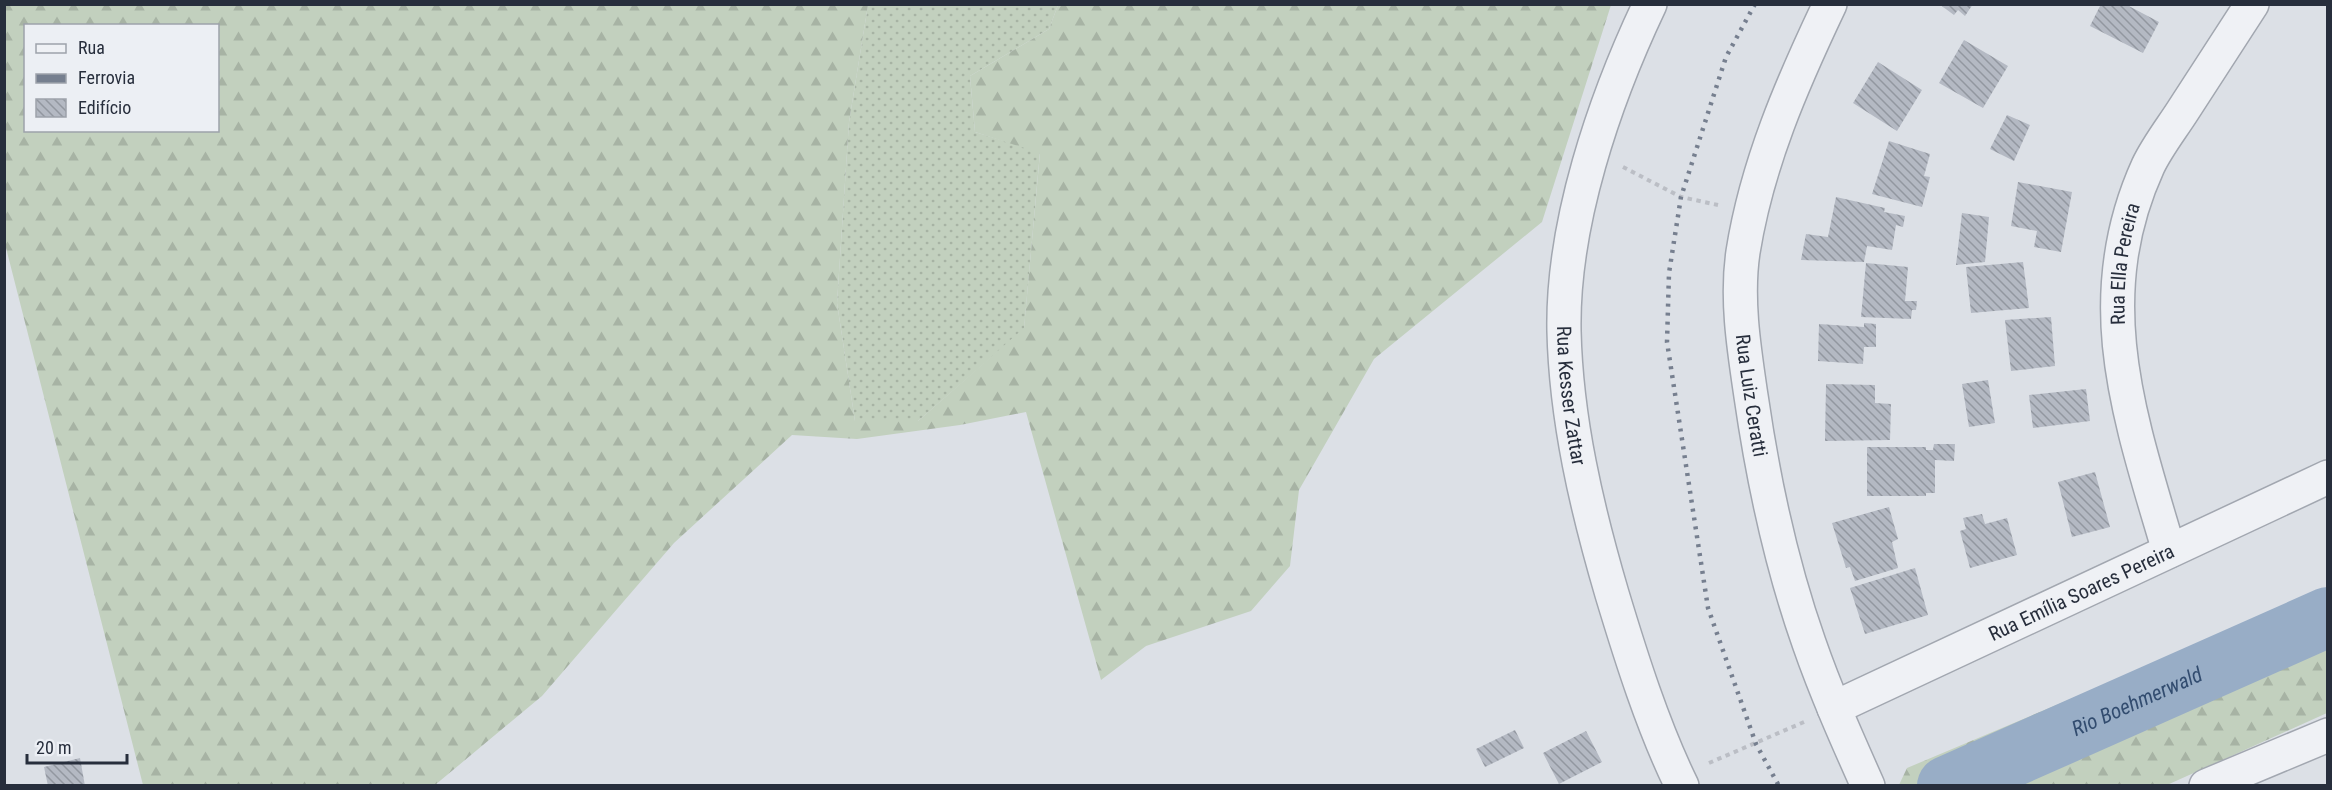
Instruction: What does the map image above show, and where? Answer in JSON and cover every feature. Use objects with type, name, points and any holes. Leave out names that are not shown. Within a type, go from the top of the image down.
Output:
[{"type":"street","name":"Rua Kesser Zattar","points":[[1650,4],[1593,151],[1579,199],[1566,286],[1564,331],[1568,385],[1584,492],[1623,631],[1675,782]]},
{"type":"street","name":"Rua Luiz Ceratti","points":[[1830,4],[1787,98],[1769,147],[1751,212],[1743,254],[1741,302],[1745,360],[1757,436],[1791,586],[1808,642],[1868,786]]},
{"type":"street","name":"Rua Ella Pereira","points":[[2169,551],[2124,385],[2116,288],[2132,211],[2149,163],[2252,4]]},
{"type":"street","name":"Rua Emília Soares Pereira","points":[[1834,708],[2328,477]]},
{"type":"street","points":[[2206,786],[2328,735]]},
{"type":"path","points":[[1593,151],[1681,197],[1751,212]]},
{"type":"path","points":[[1675,782],[1834,708]]},
{"type":"green space","points":[[4,5],[868,5],[849,122],[837,303],[855,421],[918,421],[1024,328],[1040,153],[975,132],[970,76],[1049,29],[1058,5],[1611,5],[1542,222],[1374,359],[1299,490],[1290,566],[1251,611],[1146,646],[1101,680],[1026,412],[960,425],[857,439],[792,435],[674,543],[542,696],[435,785],[143,785],[5,244]]},
{"type":"green space","points":[[868,5],[1058,5],[1049,29],[970,76],[975,132],[1040,152],[1024,329],[918,421],[855,421],[837,303],[849,122]]},
{"type":"green space","points":[[2327,591],[2327,713],[2167,785],[1899,785],[1907,768]]},
{"type":"building","points":[[1939,4],[1973,4],[1965,16],[1958,10],[1954,15]]},
{"type":"building","points":[[2101,4],[2125,4],[2159,22],[2143,53],[2090,26]]},
{"type":"building","points":[[1964,40],[2008,66],[1983,108],[1939,83]]},
{"type":"building","points":[[1878,62],[1922,90],[1897,131],[1853,103]]},
{"type":"building","points":[[2007,115],[2030,125],[2014,161],[1990,149]]},
{"type":"building","points":[[1889,141],[1930,154],[1924,176],[1930,177],[1922,207],[1872,194]]},
{"type":"building","points":[[2018,182],[2072,192],[2061,252],[2034,247],[2037,231],[2011,226]]},
{"type":"building","points":[[1836,197],[1885,208],[1884,212],[1905,216],[1903,227],[1896,225],[1892,250],[1867,246],[1864,262],[1801,260],[1806,234],[1828,237]]},
{"type":"building","points":[[1962,213],[1989,217],[1985,262],[1956,265]]},
{"type":"building","points":[[2023,262],[2029,308],[1971,313],[1966,267]]},
{"type":"building","points":[[1866,263],[1908,267],[1905,301],[1917,301],[1916,310],[1912,310],[1911,319],[1861,317]]},
{"type":"building","points":[[2051,317],[2055,366],[2011,371],[2005,320]]},
{"type":"building","points":[[1864,323],[1876,324],[1876,347],[1864,347],[1863,364],[1818,361],[1819,324],[1864,327]]},
{"type":"building","points":[[1988,380],[1995,423],[1969,427],[1962,384]]},
{"type":"building","points":[[1826,384],[1875,385],[1875,403],[1891,404],[1890,440],[1825,441]]},
{"type":"building","points":[[2086,389],[2090,421],[2033,428],[2029,395]]},
{"type":"building","points":[[1934,444],[1955,444],[1954,461],[1935,460],[1935,493],[1926,493],[1926,496],[1867,496],[1867,447],[1926,447],[1926,450],[1933,450]]},
{"type":"building","points":[[2095,472],[2110,527],[2072,537],[2058,482]]},
{"type":"building","points":[[1889,507],[1898,539],[1892,542],[1898,568],[1855,581],[1850,567],[1846,568],[1832,523]]},
{"type":"building","points":[[1982,514],[1985,524],[2007,518],[2017,555],[1970,568],[1960,531],[1966,529],[1963,518]]},
{"type":"building","points":[[1915,568],[1928,615],[1865,634],[1850,588]]},
{"type":"building","points":[[1515,730],[1524,748],[1485,767],[1476,749]]},
{"type":"building","points":[[1586,731],[1602,762],[1559,784],[1543,753]]},
{"type":"building","points":[[80,758],[85,786],[48,786],[44,767]]},
{"type":"waterway","name":"Rio Boehmerwald","points":[[1947,786],[2328,617]]},
{"type":"railway","points":[[1755,4],[1726,57],[1681,197],[1669,273],[1667,342],[1708,608],[1756,744],[1779,786]]}]
